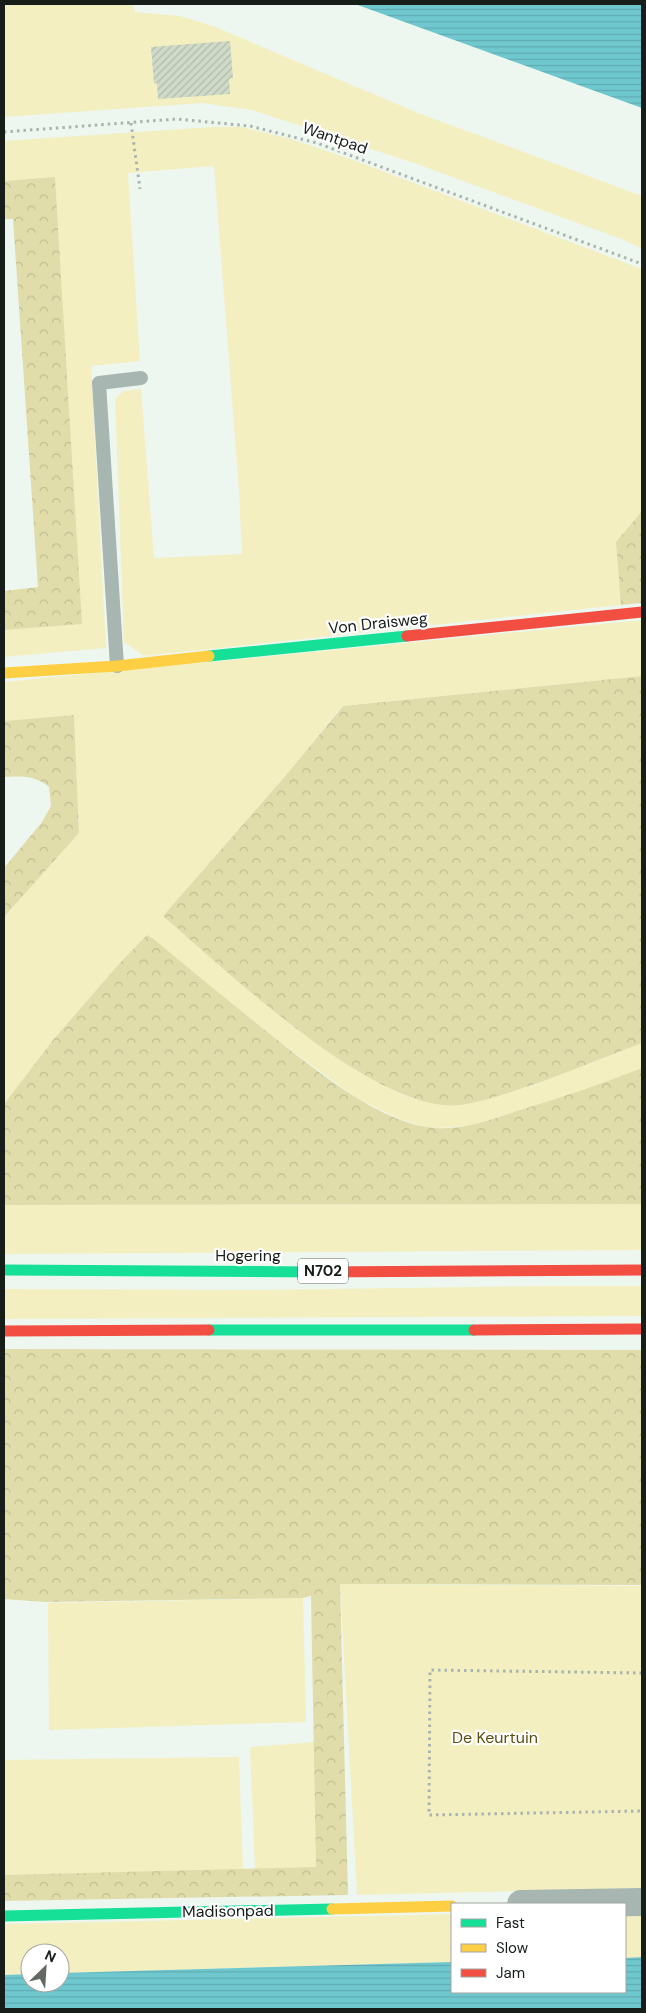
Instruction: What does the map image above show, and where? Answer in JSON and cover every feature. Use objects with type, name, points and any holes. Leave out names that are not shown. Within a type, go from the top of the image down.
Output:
[{"type":"main road","name":"Von Draisweg","points":[[4,673],[117,666],[642,612]]},
{"type":"main road","name":"Hogering","points":[[4,1270],[424,1272],[642,1270]]},
{"type":"main road","points":[[4,1331],[642,1329]]},
{"type":"main road","name":"Madisonpad","points":[[4,1916],[451,1906]]},
{"type":"street","points":[[582,1903],[642,1902]]},
{"type":"lane","points":[[117,666],[99,383],[141,378]]},
{"type":"path","name":"Wantpad","points":[[4,132],[177,119],[250,126],[318,143],[642,264]]},
{"type":"path","points":[[131,123],[140,189]]},
{"type":"path","points":[[642,1673],[430,1670],[429,1815],[642,1811]]},
{"type":"green space","points":[[4,4],[133,4],[135,12],[180,16],[213,26],[418,113],[642,196],[642,249],[624,240],[417,164],[252,110],[202,103],[4,117]]},
{"type":"green space","points":[[212,127],[242,127],[291,139],[353,160],[642,269],[642,511],[628,527],[621,605],[144,656],[124,642],[115,399],[123,391],[141,389],[154,558],[242,554],[239,491],[214,166],[128,173],[140,361],[91,366],[106,648],[4,657],[4,630],[81,624],[55,178],[4,181],[4,141]]},
{"type":"green space","points":[[55,177],[82,624],[4,630],[4,591],[38,587],[13,219],[4,219],[4,181]]},
{"type":"green space","points":[[642,511],[642,603],[621,605],[616,542]]},
{"type":"green space","points":[[642,620],[642,676],[342,706],[287,774],[163,916],[292,1026],[356,1070],[400,1094],[418,1100],[485,1100],[534,1085],[642,1043],[642,1068],[582,1091],[469,1126],[437,1128],[422,1126],[397,1118],[357,1098],[237,1008],[118,965],[53,1040],[4,1104],[4,917],[79,833],[74,715],[4,721],[4,682]]},
{"type":"green space","points":[[642,676],[642,1043],[544,1081],[486,1100],[460,1105],[426,1102],[387,1087],[346,1064],[263,1002],[163,916],[287,774],[343,706]]},
{"type":"green space","points":[[74,715],[79,833],[4,917],[4,868],[42,822],[51,806],[49,787],[44,783],[28,777],[4,777],[4,721]]},
{"type":"green space","points":[[147,935],[326,1077],[370,1106],[393,1117],[415,1124],[446,1128],[477,1124],[565,1096],[642,1068],[642,1204],[4,1205],[4,1104],[53,1040],[118,965]]},
{"type":"green space","points":[[642,1204],[642,1250],[4,1254],[4,1205]]},
{"type":"green space","points":[[642,1286],[642,1316],[4,1319],[4,1289],[258,1290]]},
{"type":"green space","points":[[4,1349],[642,1350],[642,1585],[340,1584],[348,1895],[4,1901],[4,1875],[316,1867],[311,1596],[303,1598],[45,1602],[4,1599]]},
{"type":"green space","name":"De Keurtuin","points":[[340,1584],[642,1586],[642,1888],[357,1895]]},
{"type":"green space","points":[[303,1598],[306,1722],[49,1730],[48,1603]]},
{"type":"green space","points":[[314,1742],[316,1868],[255,1869],[250,1747]]},
{"type":"green space","points":[[239,1757],[243,1870],[4,1875],[4,1760]]},
{"type":"green space","points":[[626,1910],[642,1910],[642,1958],[626,1958]]},
{"type":"green space","points":[[451,1914],[451,1962],[70,1973],[70,1943],[20,1943],[20,1974],[4,1975],[4,1924]]},
{"type":"water","points":[[355,4],[642,4],[642,108]]},
{"type":"water","points":[[642,1957],[642,2009],[4,2009],[4,1975],[20,1974],[20,1993],[70,1993],[70,1973],[451,1962],[451,1993],[626,1993],[626,1958]]},
{"type":"building","points":[[230,41],[233,78],[229,79],[230,94],[158,99],[157,83],[154,84],[151,47]]},
{"type":"traffic: fast","points":[[209,656],[407,636]]},
{"type":"traffic: fast","points":[[4,1270],[316,1272]]},
{"type":"traffic: fast","points":[[209,1330],[474,1330]]},
{"type":"traffic: fast","points":[[4,1916],[332,1909]]},
{"type":"traffic: slow","points":[[4,673],[117,666],[209,656]]},
{"type":"traffic: slow","points":[[332,1909],[451,1906]]},
{"type":"traffic: jam","points":[[407,636],[642,612]]},
{"type":"traffic: jam","points":[[316,1272],[642,1270]]},
{"type":"traffic: jam","points":[[474,1330],[642,1329]]},
{"type":"traffic: jam","points":[[4,1331],[209,1330]]}]
